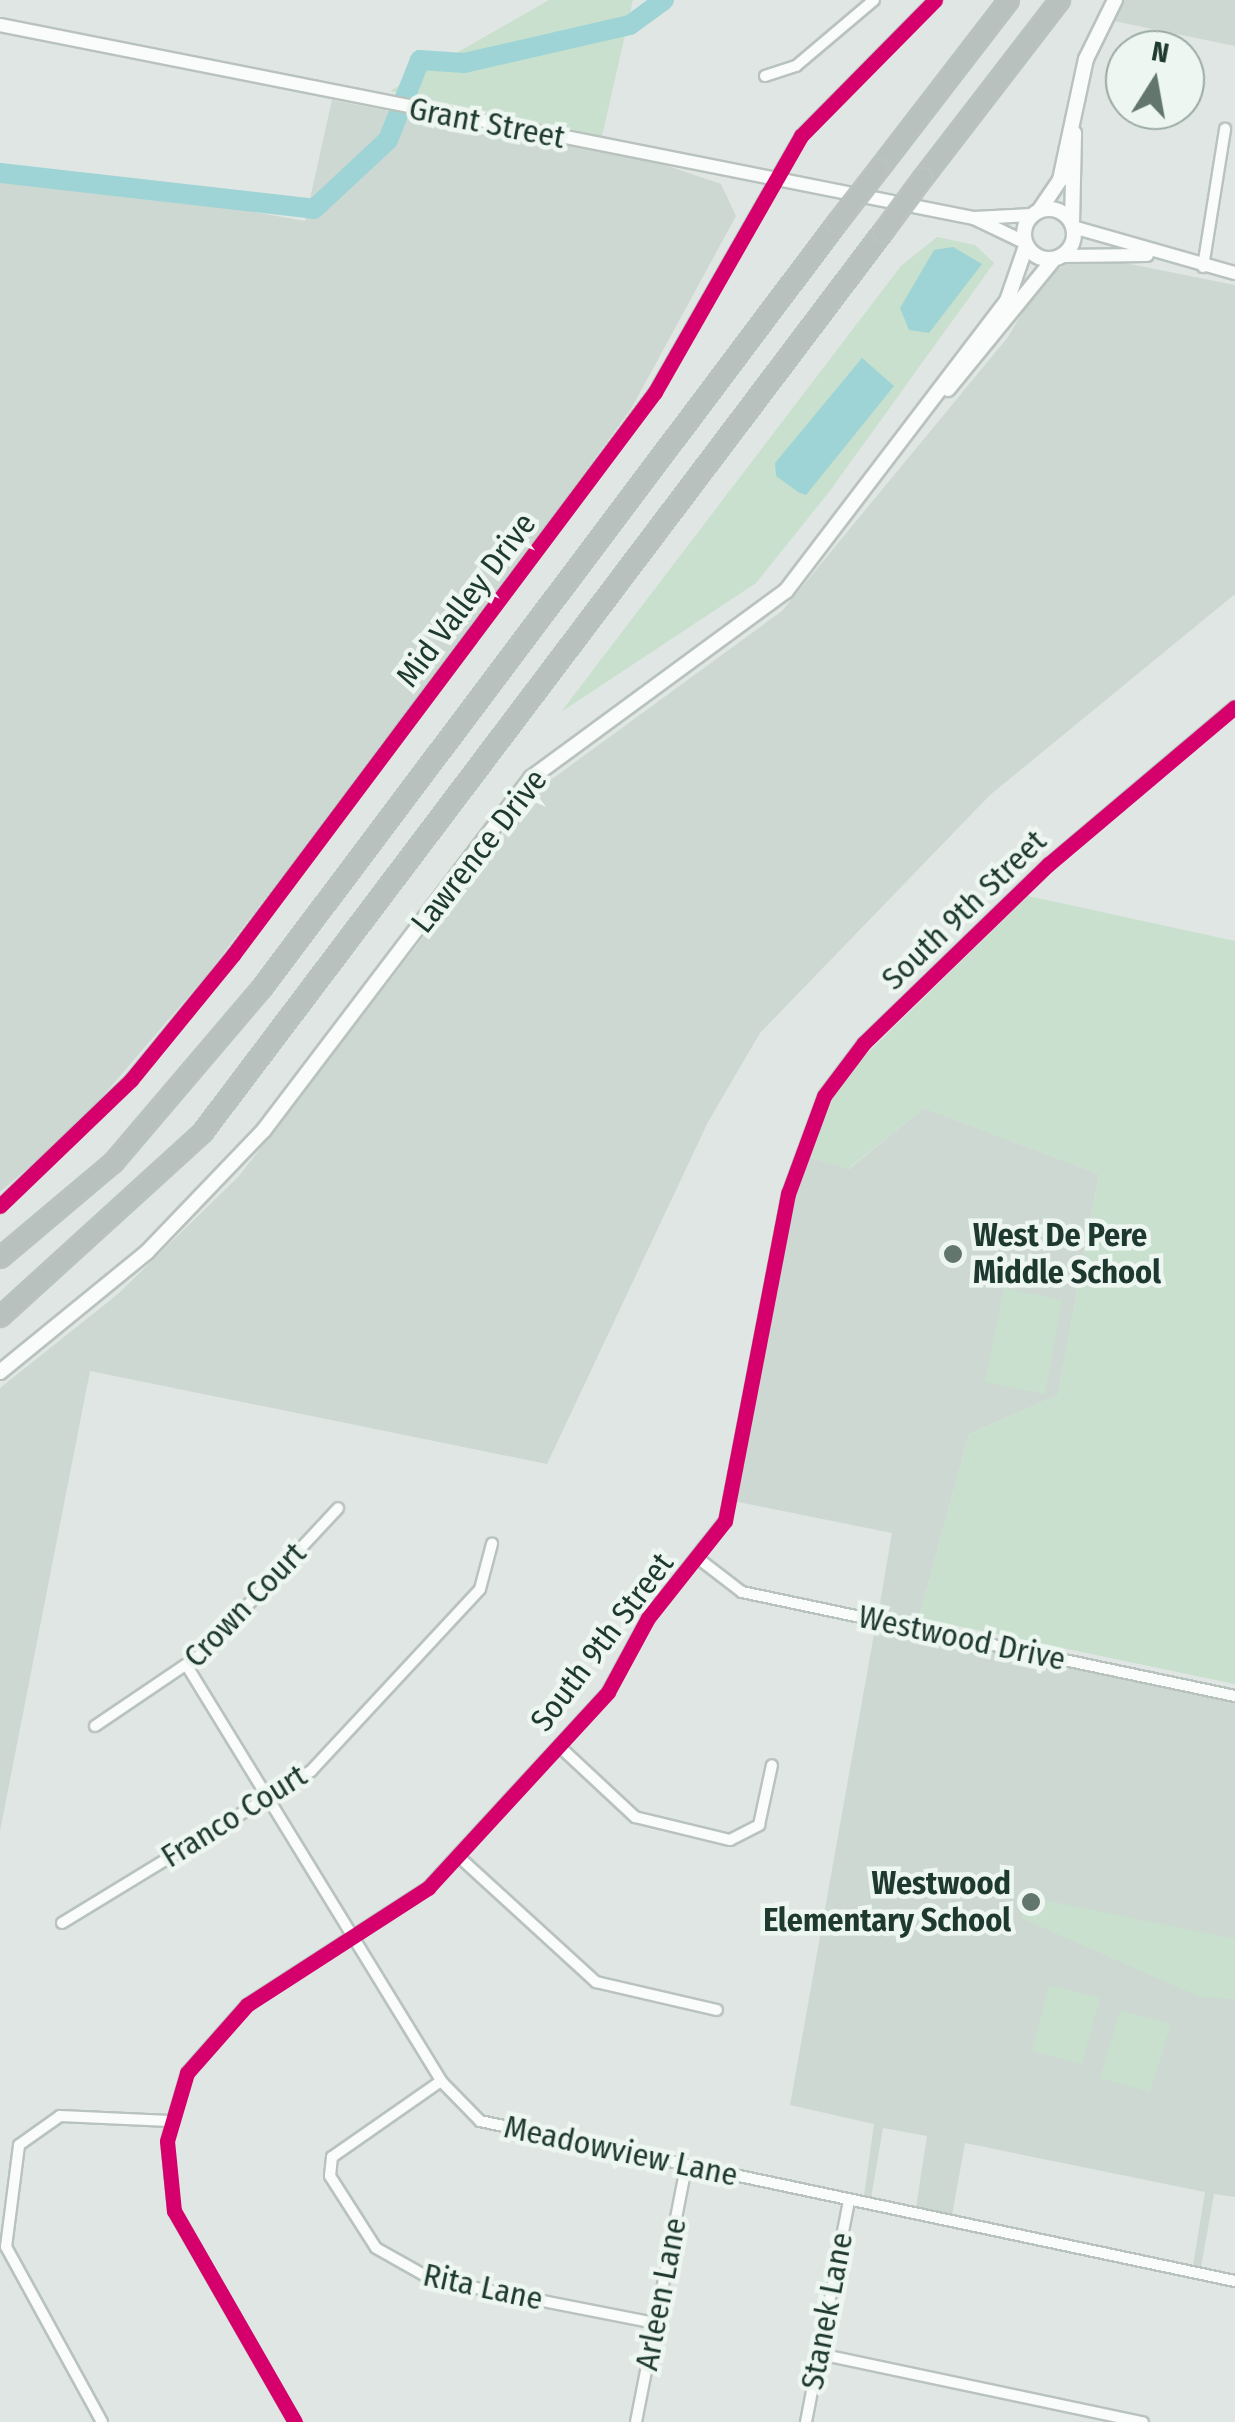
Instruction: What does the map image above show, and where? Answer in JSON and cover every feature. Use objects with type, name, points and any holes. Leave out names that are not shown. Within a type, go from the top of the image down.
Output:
[{"type":"highway","points":[[0,1258],[113,1163],[262,988],[1008,0]]},
{"type":"highway","points":[[0,1317],[202,1132],[1060,0]]},
{"type":"main road","points":[[937,400],[1004,330],[1058,258],[1072,225],[1074,133],[1086,59],[1115,0]]},
{"type":"main road","points":[[1072,225],[1036,213],[1074,133]]},
{"type":"main road","name":"Lawrence Drive","points":[[0,1372],[147,1252],[264,1130],[531,778],[786,591],[937,400],[1016,288],[1036,213]]},
{"type":"main road","points":[[1025,244],[1058,258]]},
{"type":"street","points":[[765,76],[796,66],[874,0]]},
{"type":"street","name":"Mid Valley Drive","points":[[0,1206],[158,1047],[596,476],[654,392],[769,180],[854,73],[934,0]]},
{"type":"street","name":"Grant Street","points":[[0,25],[974,218],[1036,213]]},
{"type":"street","points":[[1202,266],[1225,129]]},
{"type":"street","name":"Grant Street","points":[[974,218],[1025,244]]},
{"type":"street","points":[[1072,225],[1148,255],[1235,273]]},
{"type":"street","points":[[1058,258],[1148,255]]},
{"type":"street","name":"South 9th Street","points":[[295,2422],[182,2232],[168,2189],[170,2122],[187,2073],[229,2019],[354,1939],[458,1856],[560,1747],[725,1521],[788,1194],[824,1096],[864,1043],[1049,864],[1235,707]]},
{"type":"street","name":"Crown Court","points":[[95,1726],[187,1666],[338,1508]]},
{"type":"street","name":"Franco Court","points":[[62,1924],[311,1771],[480,1589],[492,1544]]},
{"type":"street","name":"Westwood Drive","points":[[699,1559],[742,1592],[1235,1696]]},
{"type":"street","name":"Meadowview Lane","points":[[187,1666],[441,2080],[480,2121],[1235,2280]]},
{"type":"street","points":[[560,1747],[634,1817],[730,1840],[759,1825],[772,1765]]},
{"type":"street","points":[[458,1856],[596,1982],[717,2010]]},
{"type":"street","name":"Rita Lane","points":[[441,2080],[332,2157],[330,2176],[376,2248],[431,2279],[656,2323]]},
{"type":"street","points":[[102,2422],[6,2247],[19,2145],[60,2116],[170,2122]]},
{"type":"street","name":"Arleen Lane","points":[[636,2422],[686,2166]]},
{"type":"street","name":"Stanek Lane","points":[[806,2422],[849,2200]]},
{"type":"street","points":[[819,2354],[1142,2422]]},
{"type":"shaded area","points":[[1115,0],[1235,0],[1235,46],[1205,40],[1205,30],[1157,30],[1104,19]]},
{"type":"shaded area","points":[[332,100],[662,164],[721,184],[736,216],[631,409],[429,686],[205,977],[77,1126],[0,1192],[0,167],[305,221]]},
{"type":"shaded area","points":[[1110,260],[1235,285],[1235,594],[990,795],[760,1033],[708,1122],[547,1464],[90,1371],[0,1831],[0,1388],[118,1294],[239,1176],[537,790],[782,611],[1008,337],[1042,279],[1070,262]]},
{"type":"shaded area","points":[[924,1108],[1099,1174],[1058,1395],[969,1434],[919,1618],[878,1615],[892,1533],[733,1501],[802,1155],[849,1169]]},
{"type":"shaded area","name":"Westwood Elementary School","points":[[876,1623],[1235,1699],[1235,2197],[1214,2194],[1200,2273],[1192,2272],[1205,2192],[965,2143],[951,2221],[915,2214],[927,2136],[883,2128],[870,2204],[863,2203],[874,2124],[790,2105]]},
{"type":"green space","points":[[549,0],[633,0],[602,136],[390,91]]},
{"type":"green space","points":[[937,237],[975,245],[994,263],[829,492],[756,583],[561,712],[901,266]]},
{"type":"green space","points":[[1028,896],[1235,941],[1235,1684],[919,1618],[969,1434],[1058,1395],[1099,1174],[924,1108],[848,1169],[802,1155],[840,1080]]},
{"type":"green space","points":[[1004,1288],[1062,1300],[1045,1394],[985,1382]]},
{"type":"green space","points":[[1029,1897],[1235,1939],[1235,1999],[1200,1997],[1021,1918]]},
{"type":"green space","points":[[1049,1985],[1100,1998],[1082,2064],[1032,2051]]},
{"type":"green space","points":[[1120,2010],[1171,2024],[1150,2092],[1100,2078]]},
{"type":"water","points":[[953,247],[982,264],[929,333],[909,330],[900,308],[934,250]]},
{"type":"water","points":[[862,358],[894,386],[806,495],[798,492],[776,476],[775,463]]},
{"type":"waterway","points":[[0,173],[314,209],[388,140],[420,60],[464,63],[630,25],[664,0]]},
{"type":"cycle path","points":[[0,1206],[131,1080],[233,955],[655,392],[801,136],[935,0]]},
{"type":"cycle path","points":[[295,2422],[174,2211],[167,2141],[187,2073],[247,2005],[428,1888],[608,1692],[648,1618],[725,1521],[788,1194],[824,1096],[864,1043],[1049,864],[1235,707]]},
{"type":"place","name":"West De Pere Middle School","points":[[953,1254]]},
{"type":"place","name":"Westwood Elementary School","points":[[1031,1902]]}]
